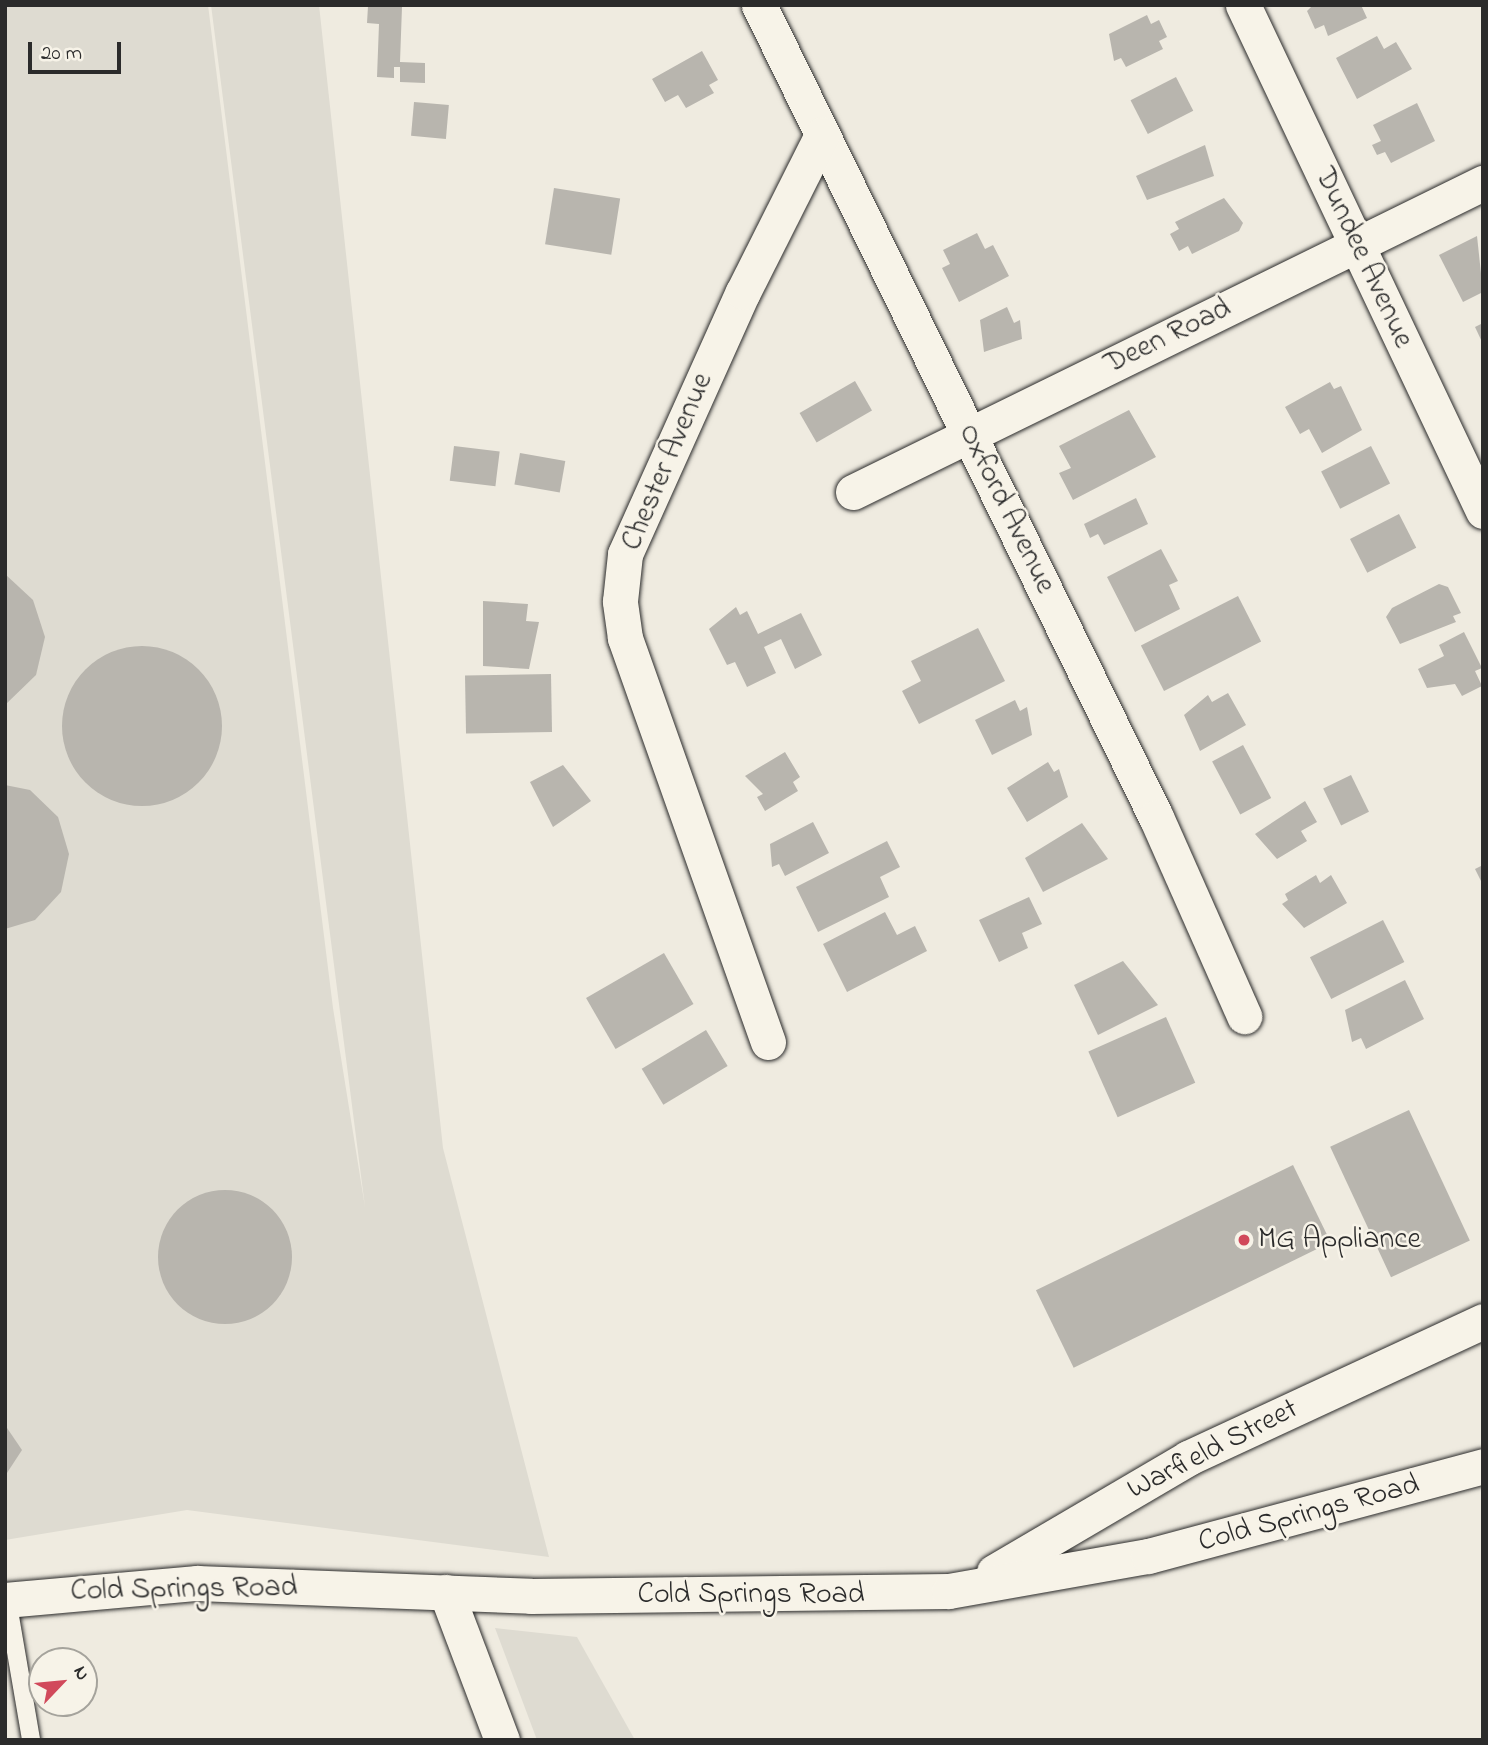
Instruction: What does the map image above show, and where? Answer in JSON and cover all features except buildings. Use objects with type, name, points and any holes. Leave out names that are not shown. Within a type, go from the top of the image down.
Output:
[{"type":"street","name":"Oxford Avenue","points":[[759,5],[1157,817],[1244,1016]]},
{"type":"street","name":"Dundee Avenue","points":[[1243,5],[1483,511]]},
{"type":"street","name":"Chester Avenue","points":[[768,1042],[625,638],[620,601],[625,554],[743,292],[822,135]]},
{"type":"street","name":"Deen Road","points":[[853,492],[1483,183]]},
{"type":"street","name":"Warfield Street","points":[[949,1591],[1039,1549],[1188,1458],[1483,1321]]},
{"type":"street","name":"Cold Springs Road","points":[[6,1600],[197,1583],[446,1592],[949,1591],[1148,1556],[1483,1466]]},
{"type":"street","points":[[446,1592],[502,1740]]},
{"type":"lane","points":[[6,1600],[31,1740]]},
{"type":"shaded area","points":[[5,5],[208,5],[333,1008],[365,1207],[211,5],[319,5],[443,1148],[549,1557],[187,1510],[5,1540]]},
{"type":"shaded area","points":[[495,1628],[577,1637],[635,1740],[537,1740]]},
{"type":"place","name":"MG Appliance","points":[[1244,1240]]}]
